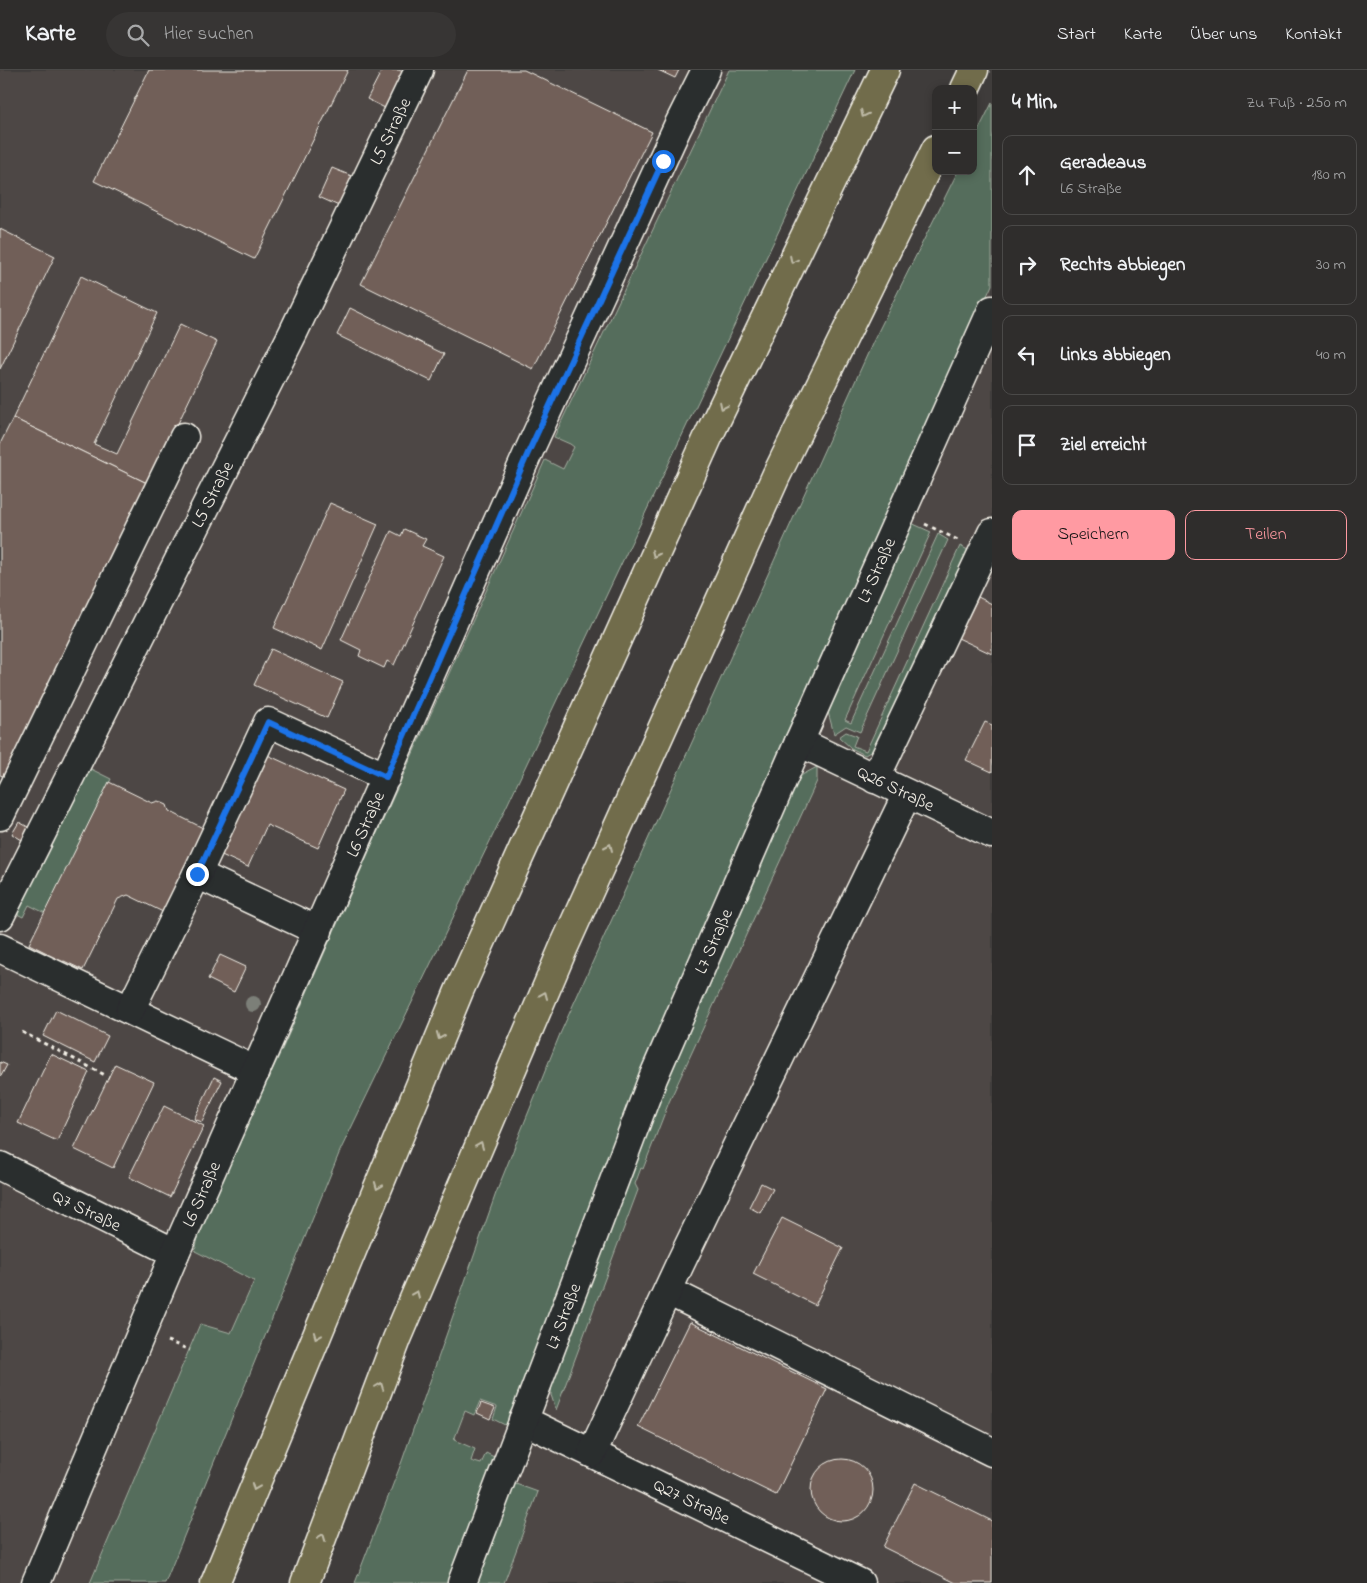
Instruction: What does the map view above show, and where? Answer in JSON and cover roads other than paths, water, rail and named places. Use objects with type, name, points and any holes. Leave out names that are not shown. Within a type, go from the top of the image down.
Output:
[{"type":"highway","points":[[215,1583],[458,990],[710,434],[885,70]]},
{"type":"highway","points":[[967,85],[974,70]]},
{"type":"highway","points":[[305,1583],[397,1339],[567,940],[776,476],[932,157]]},
{"type":"lane","name":"L5 Straße","points":[[0,916],[293,332],[419,70]]},
{"type":"lane","name":"L6 Straße","points":[[36,1583],[175,1253],[528,453],[677,128],[706,70]]},
{"type":"lane","name":"L7 Straße","points":[[462,1583],[653,1078],[799,742],[992,310]]},
{"type":"lane","points":[[0,816],[184,437]]},
{"type":"lane","points":[[865,774],[980,539]]},
{"type":"lane","points":[[130,1010],[197,874],[268,722],[386,777]]},
{"type":"lane","name":"Q26 Straße","points":[[799,742],[992,834]]},
{"type":"lane","points":[[592,1453],[668,1291],[908,794]]},
{"type":"lane","points":[[197,874],[318,930]]},
{"type":"lane","points":[[0,948],[256,1071]]},
{"type":"lane","name":"Q7 Straße","points":[[0,1166],[175,1253]]},
{"type":"lane","points":[[668,1291],[992,1452]]},
{"type":"lane","name":"Q27 Straße","points":[[524,1420],[860,1583]]}]
